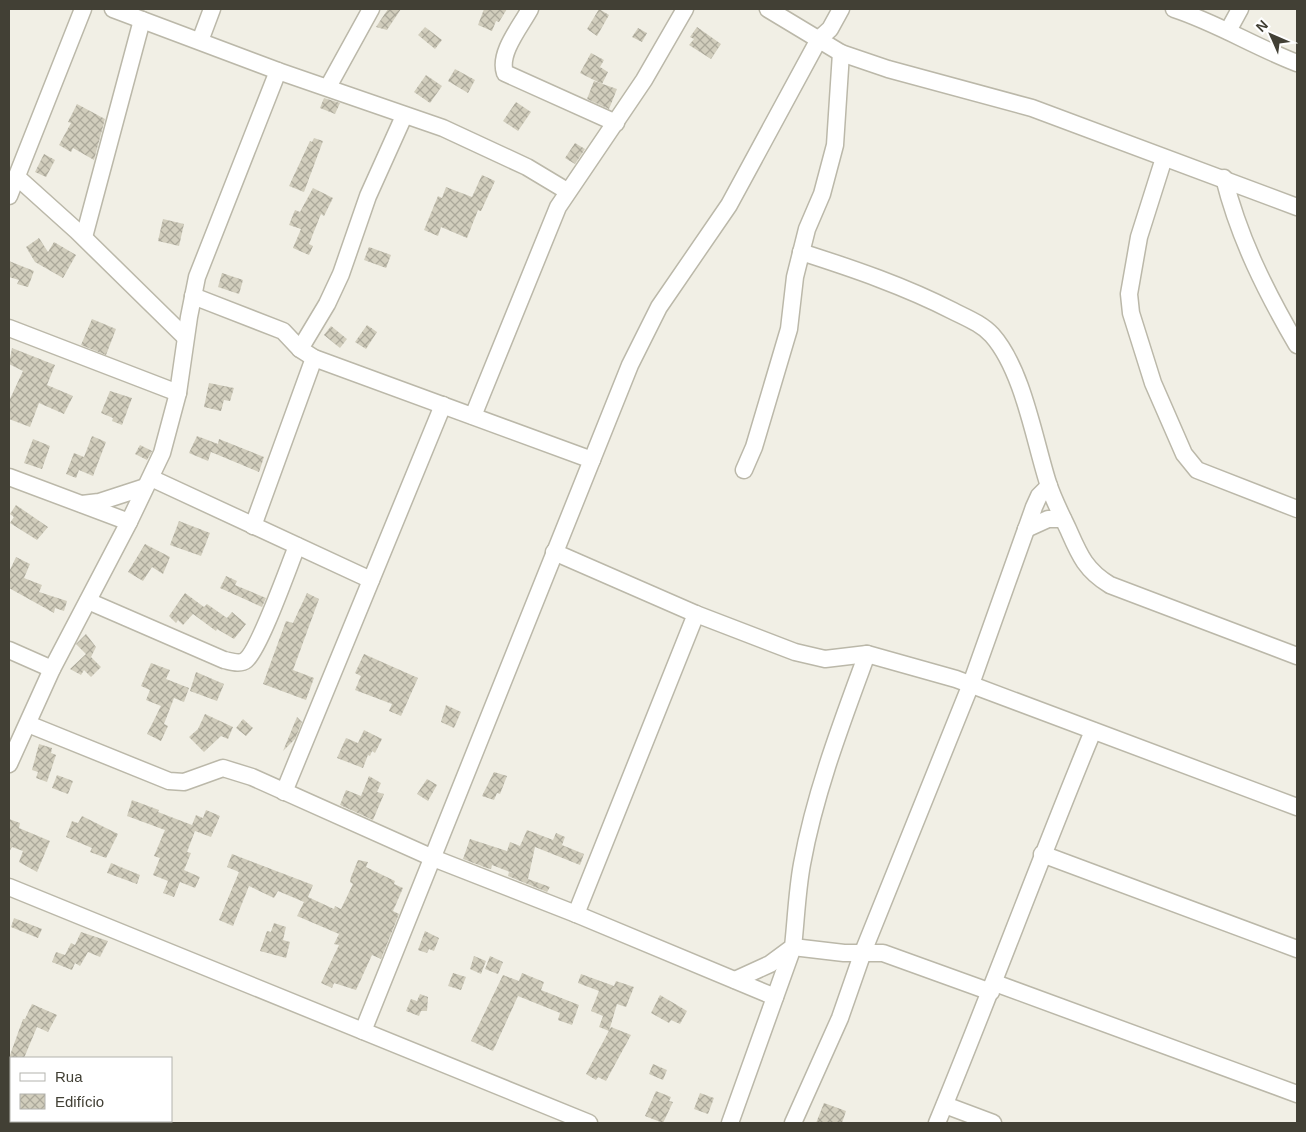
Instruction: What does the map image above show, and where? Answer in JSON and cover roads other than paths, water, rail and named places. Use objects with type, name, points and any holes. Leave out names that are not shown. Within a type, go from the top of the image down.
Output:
[{"type":"street","points":[[9,196],[83,9]]},
{"type":"street","points":[[113,9],[278,71],[443,128],[526,167],[567,191]]},
{"type":"street","points":[[200,41],[212,9]]},
{"type":"street","points":[[328,87],[371,9]]},
{"type":"street","points":[[530,9],[507,51],[502,66],[505,73],[616,123]]},
{"type":"street","points":[[472,416],[550,225],[567,191],[616,123],[644,80],[685,9]]},
{"type":"street","points":[[768,9],[841,53],[888,69],[1032,108],[1164,158],[1224,178],[1297,207]]},
{"type":"street","points":[[363,1031],[630,365],[659,307],[729,205],[819,39],[830,29],[841,9]]},
{"type":"street","points":[[1174,9],[1204,13],[1228,32],[1268,52],[1297,62]]},
{"type":"street","points":[[1228,32],[1240,9]]},
{"type":"street","points":[[84,237],[142,20]]},
{"type":"street","points":[[744,470],[754,447],[789,329],[795,277],[808,229],[822,194],[835,145],[841,53]]},
{"type":"street","points":[[9,764],[52,669],[129,522],[162,453],[178,393],[185,337],[197,277],[231,185],[278,71]]},
{"type":"street","points":[[253,526],[307,354],[341,274],[368,196],[404,116]]},
{"type":"street","points":[[1164,158],[1140,237],[1128,294],[1131,313],[1153,383],[1184,454],[1197,470],[1297,508]]},
{"type":"street","points":[[17,177],[84,237],[185,337]]},
{"type":"street","points":[[1224,178],[1240,230],[1265,290],[1297,345]]},
{"type":"street","points":[[802,252],[876,276],[920,295],[981,326],[992,334],[1007,355],[1016,377],[1049,486],[1084,563],[1094,576],[1110,585],[1297,656]]},
{"type":"street","points":[[193,296],[283,332],[307,354],[592,460]]},
{"type":"street","points":[[9,328],[178,393]]},
{"type":"street","points":[[284,792],[443,405]]},
{"type":"street","points":[[9,477],[129,522]]},
{"type":"street","points":[[80,504],[99,502],[148,483],[253,526],[371,580]]},
{"type":"street","points":[[793,1123],[840,1018],[863,952],[971,684],[1039,496],[1049,486]]},
{"type":"street","points":[[1026,529],[1048,519],[1063,519]]},
{"type":"street","points":[[88,601],[224,660],[239,662],[246,660],[259,640],[297,546]]},
{"type":"street","points":[[554,552],[696,614],[795,652],[824,659],[867,654],[971,684],[1297,807]]},
{"type":"street","points":[[576,914],[696,614]]},
{"type":"street","points":[[9,650],[52,669]]},
{"type":"street","points":[[730,1123],[793,947],[802,865],[815,811],[849,702],[867,654]]},
{"type":"street","points":[[28,724],[169,781],[184,782],[200,774],[223,768],[252,777],[433,858],[576,914],[774,997]]},
{"type":"street","points":[[937,1123],[993,987],[1042,854],[1093,731]]},
{"type":"street","points":[[1042,854],[1297,948]]},
{"type":"street","points":[[9,886],[589,1123]]},
{"type":"street","points":[[735,980],[770,964],[793,947],[844,953],[863,952],[900,957],[993,987],[1297,1094]]},
{"type":"street","points":[[945,1105],[992,1123]]}]
